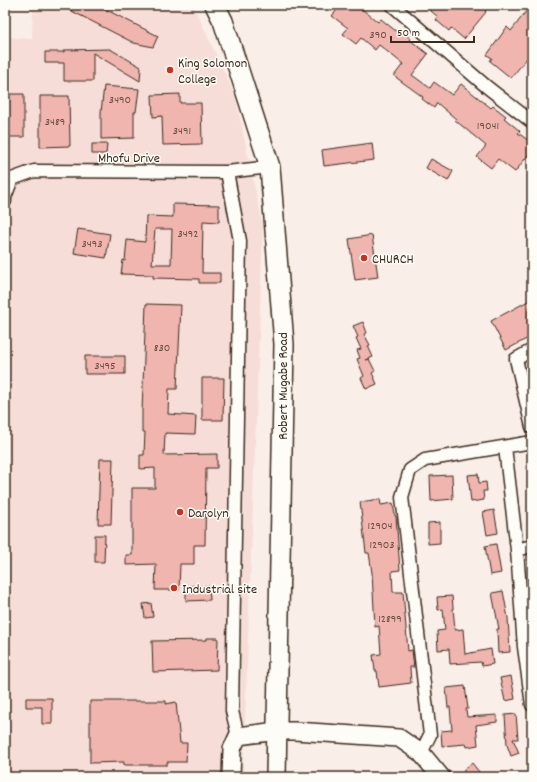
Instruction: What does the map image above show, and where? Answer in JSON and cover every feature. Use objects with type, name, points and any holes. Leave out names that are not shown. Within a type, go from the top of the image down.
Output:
[{"type":"main road","name":"Robert Mugabe Road","points":[[215,5],[224,21],[270,167],[284,344],[276,777]]},
{"type":"street","points":[[392,5],[487,87],[532,122]]},
{"type":"street","name":"Mhofu Drive","points":[[5,201],[5,197],[12,179],[34,171],[227,172],[270,167]]},
{"type":"street","points":[[227,172],[240,241],[232,712],[238,736],[232,748],[231,777]]},
{"type":"street","points":[[532,350],[516,359],[532,427]]},
{"type":"street","points":[[421,753],[430,735],[402,497],[410,470],[425,460],[532,442]]},
{"type":"street","points":[[505,447],[528,646],[532,705]]},
{"type":"street","points":[[517,550],[532,546]]},
{"type":"street","points":[[238,736],[277,731],[294,731],[398,738],[421,753],[441,777]]},
{"type":"shaded area","points":[[33,5],[193,5],[235,95],[263,226],[243,777],[5,777],[5,37],[32,39]]},
{"type":"building","points":[[60,5],[97,5],[158,36],[153,47],[134,43]]},
{"type":"building","points":[[341,5],[357,5],[378,22],[381,19],[397,32],[399,29],[428,54],[412,75],[430,88],[434,82],[452,95],[461,84],[491,108],[493,106],[506,116],[504,118],[520,131],[518,133],[532,143],[532,150],[515,172],[498,159],[491,168],[477,157],[486,146],[437,103],[434,108],[422,99],[423,97],[394,76],[403,64],[379,45],[375,50],[361,38],[356,44],[343,34],[348,28],[332,16]]},
{"type":"building","points":[[424,5],[490,5],[464,39],[451,28],[449,31],[436,20],[438,17]]},
{"type":"building","points":[[531,5],[532,52],[511,78],[490,61],[492,58],[487,55],[507,27],[511,31]]},
{"type":"building","points":[[110,49],[141,67],[140,81],[93,53],[93,81],[64,81],[64,63],[45,63],[45,52]]},
{"type":"building","points":[[104,86],[139,89],[136,112],[134,112],[134,138],[101,139],[101,112]]},
{"type":"building","points":[[5,94],[24,94],[24,137],[5,137]]},
{"type":"building","points":[[180,94],[180,103],[201,103],[202,144],[163,145],[162,116],[153,117],[152,95]]},
{"type":"building","points":[[40,96],[69,96],[70,146],[40,147]]},
{"type":"building","points":[[372,143],[374,160],[324,166],[322,150]]},
{"type":"building","points":[[92,144],[107,144],[106,154],[92,154]]},
{"type":"building","points":[[431,159],[453,171],[448,181],[426,168]]},
{"type":"building","points":[[173,204],[219,205],[219,222],[203,221],[202,273],[220,273],[220,283],[199,283],[199,279],[153,278],[153,275],[121,274],[123,260],[125,261],[127,240],[145,242],[146,216],[173,217]],"holes":[[[155,229],[172,229],[171,264],[152,264]]]},
{"type":"building","points":[[78,229],[110,234],[106,258],[74,253]]},
{"type":"building","name":"CHURCH","points":[[372,235],[378,277],[355,280],[349,239]]},
{"type":"building","points":[[532,299],[532,336],[506,350],[491,321]]},
{"type":"building","points":[[146,304],[181,305],[177,389],[169,389],[168,414],[196,416],[195,434],[165,433],[164,455],[217,454],[217,468],[206,468],[205,545],[194,545],[194,564],[180,564],[179,590],[155,590],[156,564],[126,565],[126,555],[132,555],[132,488],[155,488],[155,468],[140,469],[140,455],[144,455],[145,432],[142,432],[142,412]]},
{"type":"building","points":[[363,322],[367,333],[364,334],[370,345],[368,346],[373,357],[366,360],[369,359],[375,371],[372,373],[377,384],[366,389],[361,378],[364,376],[357,359],[360,358],[357,350],[361,349],[353,326]]},
{"type":"building","points":[[85,356],[125,356],[125,374],[85,374]]},
{"type":"building","points":[[202,378],[224,378],[223,420],[202,420]]},
{"type":"building","points":[[100,459],[113,459],[111,524],[98,524]]},
{"type":"building","points":[[478,474],[479,483],[486,482],[487,491],[483,491],[484,500],[471,502],[468,475]]},
{"type":"building","points":[[452,475],[453,499],[431,501],[430,476]]},
{"type":"building","points":[[380,499],[381,505],[393,503],[396,516],[400,570],[392,571],[393,592],[403,592],[408,651],[412,650],[414,667],[410,667],[411,683],[379,687],[373,655],[381,654],[379,626],[375,627],[372,573],[369,553],[366,553],[360,502]]},
{"type":"building","points":[[494,510],[498,533],[487,535],[483,512]]},
{"type":"building","points":[[440,522],[440,543],[428,544],[428,523]]},
{"type":"building","points":[[95,535],[105,535],[104,562],[95,562]]},
{"type":"building","points":[[496,544],[501,573],[490,575],[485,546]]},
{"type":"building","points":[[186,586],[209,586],[210,600],[186,601]]},
{"type":"building","points":[[503,591],[508,618],[510,652],[498,653],[497,629],[499,629],[492,593]]},
{"type":"building","points":[[452,596],[455,630],[463,629],[465,654],[491,649],[493,664],[482,666],[481,662],[450,664],[449,649],[438,650],[437,631],[445,630],[443,609],[438,610],[437,597]]},
{"type":"building","points":[[151,603],[153,617],[145,618],[143,604]]},
{"type":"building","points":[[207,638],[218,638],[217,670],[153,672],[152,641],[207,640]]},
{"type":"building","points":[[511,676],[515,699],[505,701],[500,678]]},
{"type":"building","points":[[465,686],[468,709],[466,709],[467,717],[497,715],[497,722],[476,725],[478,745],[467,747],[466,744],[442,746],[441,731],[452,730],[450,707],[448,708],[446,688]]},
{"type":"building","points":[[26,698],[52,698],[52,724],[42,724],[42,707],[26,707]]},
{"type":"building","points":[[90,701],[166,701],[166,704],[176,702],[180,743],[187,743],[186,762],[167,762],[167,765],[124,765],[124,762],[90,763]]},
{"type":"building","points":[[516,714],[518,739],[513,739],[519,753],[511,756],[507,745],[505,715]]},
{"type":"building","points":[[472,763],[483,777],[468,777],[463,770]]},
{"type":"place","name":"King Solomon College","points":[[170,70]]},
{"type":"place","name":"CHURCH","points":[[364,258]]},
{"type":"place","name":"Darolyn","points":[[180,512]]},
{"type":"place","name":"Industrial site","points":[[174,588]]}]
